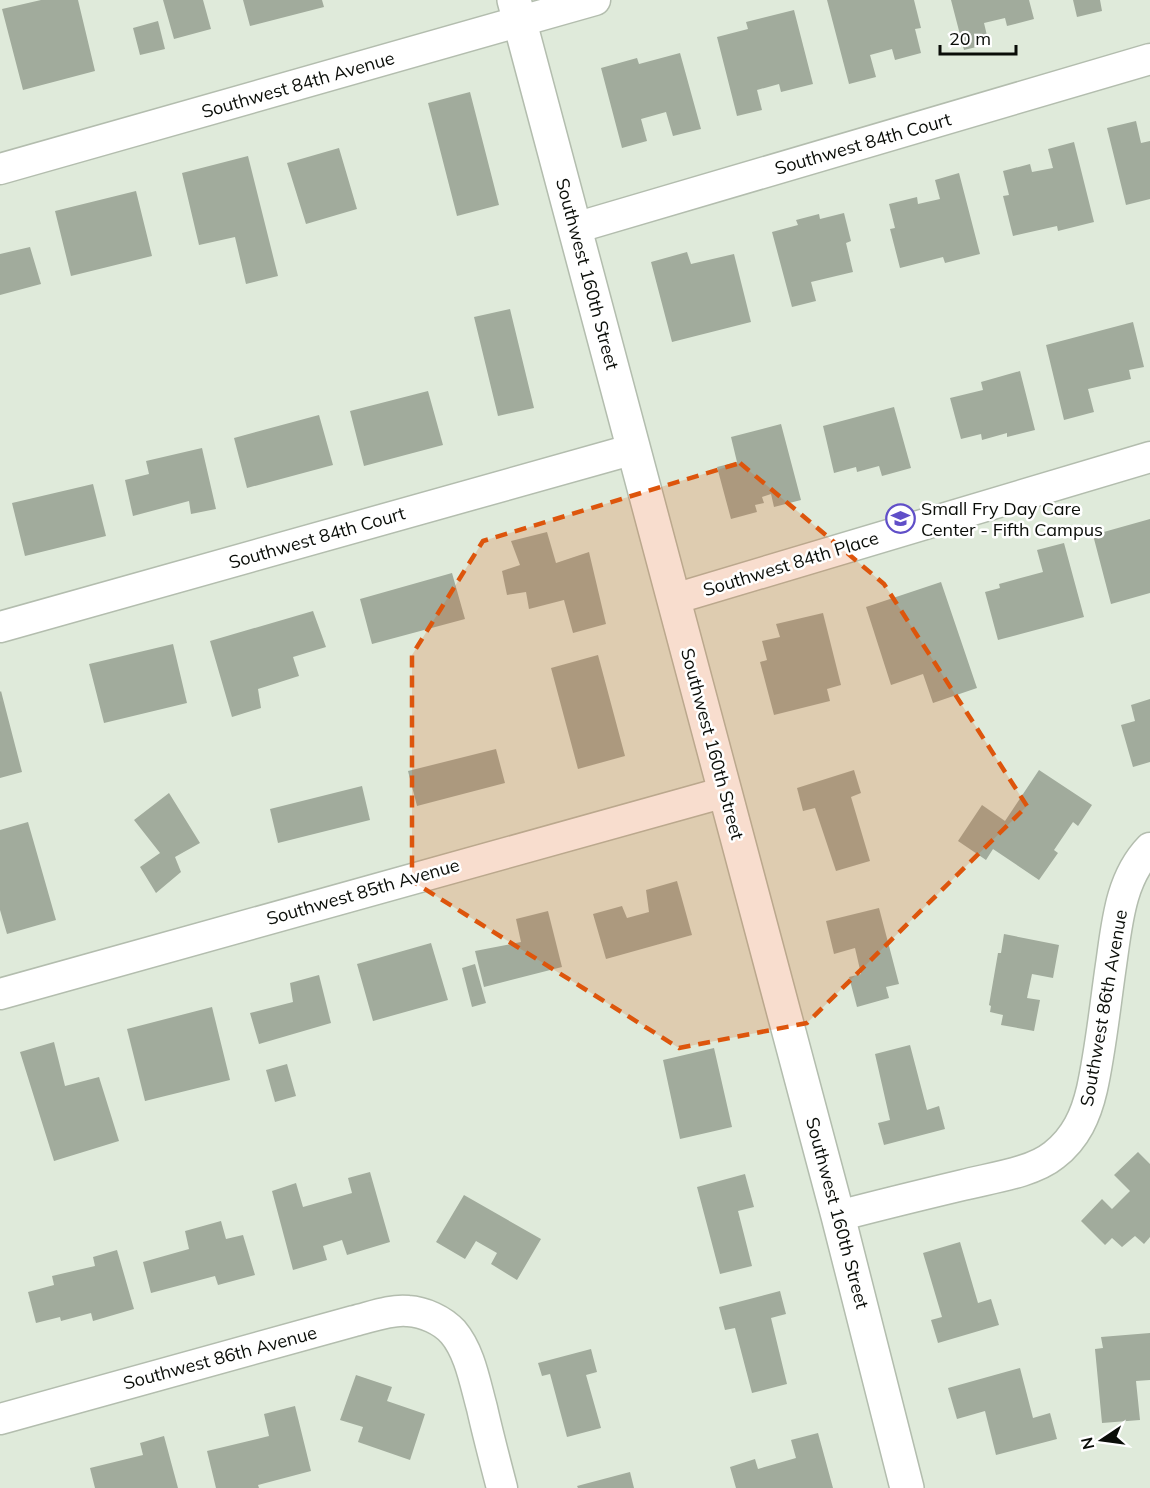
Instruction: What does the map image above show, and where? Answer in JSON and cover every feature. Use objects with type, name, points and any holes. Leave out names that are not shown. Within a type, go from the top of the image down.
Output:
[{"type":"street","name":"Southwest 84th Avenue","points":[[0,169],[517,11],[595,0]]},
{"type":"street","name":"Southwest 160th Street","points":[[517,11],[838,1216],[907,1488]]},
{"type":"street","name":"Southwest 84th Court","points":[[575,228],[1150,59]]},
{"type":"street","name":"Southwest 84th Court","points":[[0,627],[634,449]]},
{"type":"street","name":"Southwest 84th Place","points":[[674,599],[1150,457]]},
{"type":"street","name":"Southwest 85th Avenue","points":[[0,994],[725,792]]},
{"type":"street","name":"Southwest 86th Avenue","points":[[838,1216],[1010,1174],[1052,1157],[1066,1144],[1080,1126],[1088,1108],[1097,1067],[1117,928],[1127,884],[1135,867],[1150,848]]},
{"type":"street","name":"Southwest 86th Avenue","points":[[0,1419],[381,1315],[406,1311],[423,1314],[440,1322],[451,1330],[466,1353],[502,1488]]},
{"type":"highlighted area","points":[[740,463],[884,584],[1027,806],[807,1023],[679,1048],[412,881],[412,655],[483,541]]},
{"type":"building","points":[[41,0],[78,0],[95,71],[23,90],[2,9]]},
{"type":"building","points":[[163,0],[203,0],[211,29],[174,39]]},
{"type":"building","points":[[243,0],[322,0],[324,7],[250,26]]},
{"type":"building","points":[[827,0],[914,0],[921,28],[915,29],[921,53],[895,60],[892,49],[870,55],[876,77],[849,84]]},
{"type":"building","points":[[951,0],[1029,0],[1034,19],[1007,26],[1005,18],[984,23],[989,44],[964,50]]},
{"type":"building","points":[[1073,0],[1100,0],[1102,11],[1077,17]]},
{"type":"building","points":[[794,10],[813,84],[781,92],[779,84],[757,90],[762,110],[737,116],[717,37],[748,29],[746,22]]},
{"type":"building","points":[[158,21],[165,49],[140,55],[133,28]]},
{"type":"building","points":[[680,53],[701,129],[673,136],[666,112],[641,119],[647,141],[622,148],[601,68],[637,58],[639,64]]},
{"type":"building","points":[[470,92],[499,205],[457,216],[428,103]]},
{"type":"building","points":[[1136,121],[1141,143],[1150,141],[1150,199],[1126,205],[1107,128]]},
{"type":"building","points":[[1074,142],[1094,222],[1058,231],[1057,226],[1013,236],[1003,196],[1009,195],[1003,171],[1030,164],[1032,172],[1053,168],[1048,149]]},
{"type":"building","points":[[339,148],[357,209],[306,224],[287,163]]},
{"type":"building","points":[[248,156],[278,276],[246,284],[235,237],[199,245],[182,173]]},
{"type":"building","points":[[959,173],[980,254],[945,263],[943,257],[900,268],[890,229],[895,228],[889,204],[917,197],[918,204],[940,199],[935,180]]},
{"type":"building","points":[[136,191],[152,256],[71,276],[55,211]]},
{"type":"building","points":[[844,213],[851,241],[846,243],[853,272],[811,282],[816,301],[792,307],[772,232],[798,225],[796,220],[819,214],[820,219]]},
{"type":"building","points":[[30,247],[41,284],[0,295],[0,254]]},
{"type":"building","points":[[687,252],[691,264],[734,254],[751,322],[672,342],[651,262]]},
{"type":"building","points":[[510,309],[534,408],[498,416],[474,317]]},
{"type":"building","points":[[1133,322],[1144,367],[1129,370],[1131,379],[1088,389],[1094,412],[1064,420],[1046,345]]},
{"type":"building","points":[[1020,371],[1035,430],[1007,437],[1007,433],[982,440],[981,434],[961,439],[950,398],[983,390],[981,382]]},
{"type":"building","points":[[428,391],[443,445],[364,466],[350,411]]},
{"type":"building","points":[[894,407],[911,468],[882,476],[879,466],[857,472],[856,467],[834,473],[823,426]]},
{"type":"building","points":[[319,415],[333,465],[247,488],[234,438]]},
{"type":"building","points":[[781,424],[801,500],[774,507],[771,494],[762,497],[764,503],[755,505],[757,512],[731,519],[717,467],[737,462],[731,437]]},
{"type":"building","points":[[202,448],[216,509],[191,514],[189,501],[133,516],[125,480],[149,474],[146,461]]},
{"type":"building","points":[[93,484],[106,536],[25,556],[12,503]]},
{"type":"building","points":[[1150,519],[1150,593],[1111,604],[1093,535]]},
{"type":"building","points":[[547,532],[556,563],[589,552],[606,624],[573,633],[564,600],[529,609],[526,592],[507,595],[502,571],[520,565],[511,541]]},
{"type":"building","points":[[1064,543],[1084,617],[998,640],[985,592],[1000,588],[999,584],[1043,572],[1037,550]]},
{"type":"building","points":[[452,573],[465,619],[372,644],[360,599]]},
{"type":"building","points":[[941,582],[977,688],[933,703],[923,674],[891,685],[866,607]]},
{"type":"building","points":[[313,611],[326,647],[293,657],[299,676],[258,689],[261,708],[232,717],[210,641]]},
{"type":"building","points":[[823,613],[841,685],[827,689],[830,701],[774,715],[760,662],[767,660],[762,641],[780,637],[776,624]]},
{"type":"building","points":[[173,644],[187,703],[104,723],[89,664]]},
{"type":"building","points":[[598,655],[625,756],[578,769],[551,668]]},
{"type":"building","points":[[0,692],[22,772],[0,778]]},
{"type":"building","points":[[1150,699],[1150,762],[1133,767],[1121,725],[1135,721],[1131,705]]},
{"type":"building","points":[[496,749],[505,783],[417,806],[408,771]]},
{"type":"building","points":[[854,770],[861,793],[851,797],[870,861],[836,871],[815,808],[803,811],[797,788]]},
{"type":"building","points":[[1039,770],[1092,805],[1078,826],[1073,822],[1054,850],[1058,853],[1039,880],[993,849],[986,860],[958,841],[982,805],[1005,821]]},
{"type":"building","points":[[362,786],[370,820],[278,843],[270,809]]},
{"type":"building","points":[[169,793],[200,843],[175,857],[181,872],[156,893],[140,867],[160,853],[134,820]]},
{"type":"building","points":[[28,822],[56,920],[7,934],[0,910],[0,830]]},
{"type":"building","points":[[677,881],[692,935],[606,959],[593,914],[622,906],[627,918],[649,912],[646,890]]},
{"type":"building","points":[[879,908],[899,984],[886,987],[889,998],[857,1007],[849,977],[861,974],[855,948],[834,954],[826,921]]},
{"type":"building","points":[[548,911],[562,967],[484,987],[475,951],[521,942],[516,919]]},
{"type":"building","points":[[1004,934],[1059,945],[1053,978],[1032,974],[1027,998],[1040,1000],[1034,1031],[1001,1025],[1003,1015],[990,1012],[991,1006],[989,1005],[998,953],[1001,953]]},
{"type":"building","points":[[431,943],[448,1000],[373,1021],[357,964]]},
{"type":"building","points":[[475,964],[486,1003],[472,1007],[462,968]]},
{"type":"building","points":[[319,975],[331,1023],[259,1044],[250,1013],[293,1002],[290,983]]},
{"type":"building","points":[[212,1007],[230,1080],[145,1101],[127,1029]]},
{"type":"building","points":[[54,1042],[65,1086],[99,1077],[119,1141],[54,1161],[20,1052]]},
{"type":"building","points":[[910,1045],[927,1110],[939,1106],[945,1129],[884,1145],[878,1123],[890,1120],[875,1054]]},
{"type":"building","points":[[714,1048],[732,1127],[680,1139],[663,1060]]},
{"type":"building","points":[[287,1064],[296,1096],[275,1102],[266,1070]]},
{"type":"building","points":[[1138,1152],[1150,1164],[1150,1237],[1144,1244],[1135,1236],[1122,1247],[1112,1238],[1105,1245],[1081,1221],[1102,1199],[1112,1209],[1130,1191],[1114,1175]]},
{"type":"building","points":[[370,1172],[390,1242],[347,1255],[342,1240],[323,1246],[327,1260],[293,1270],[272,1191],[296,1183],[303,1207],[352,1193],[348,1178]]},
{"type":"building","points":[[745,1174],[754,1207],[738,1211],[752,1266],[720,1274],[697,1187]]},
{"type":"building","points":[[464,1195],[541,1239],[517,1280],[491,1264],[497,1253],[476,1241],[465,1259],[436,1242]]},
{"type":"building","points":[[221,1221],[226,1239],[243,1235],[255,1275],[218,1285],[215,1276],[151,1293],[143,1262],[189,1249],[185,1231]]},
{"type":"building","points":[[960,1242],[978,1303],[991,1299],[999,1325],[938,1343],[931,1320],[942,1317],[923,1253]]},
{"type":"building","points":[[117,1250],[134,1309],[93,1321],[91,1313],[61,1321],[60,1317],[36,1323],[28,1292],[54,1285],[52,1276],[95,1266],[93,1257]]},
{"type":"building","points":[[780,1291],[786,1314],[771,1318],[787,1384],[752,1393],[735,1328],[725,1330],[719,1307]]},
{"type":"building","points":[[1150,1333],[1150,1380],[1136,1381],[1140,1420],[1102,1423],[1095,1349],[1103,1348],[1101,1337]]},
{"type":"building","points":[[591,1349],[597,1372],[586,1375],[601,1428],[567,1437],[550,1374],[542,1376],[538,1363]]},
{"type":"building","points":[[1020,1368],[1033,1418],[1050,1413],[1057,1439],[996,1455],[985,1411],[957,1419],[948,1388]]},
{"type":"building","points":[[356,1375],[392,1387],[387,1401],[425,1414],[410,1460],[358,1442],[363,1427],[340,1420]]},
{"type":"building","points":[[295,1406],[311,1471],[258,1485],[259,1488],[216,1488],[207,1451],[269,1436],[264,1414]]},
{"type":"building","points":[[818,1433],[833,1488],[736,1488],[730,1467],[755,1459],[758,1469],[796,1458],[791,1440]]},
{"type":"building","points":[[164,1436],[178,1488],[95,1488],[90,1468],[143,1455],[140,1443]]},
{"type":"building","points":[[630,1472],[634,1488],[578,1488],[577,1486]]},
{"type":"place","name":"Small Fry Day Care Center - Fifth Campus","points":[[900,519]]}]
